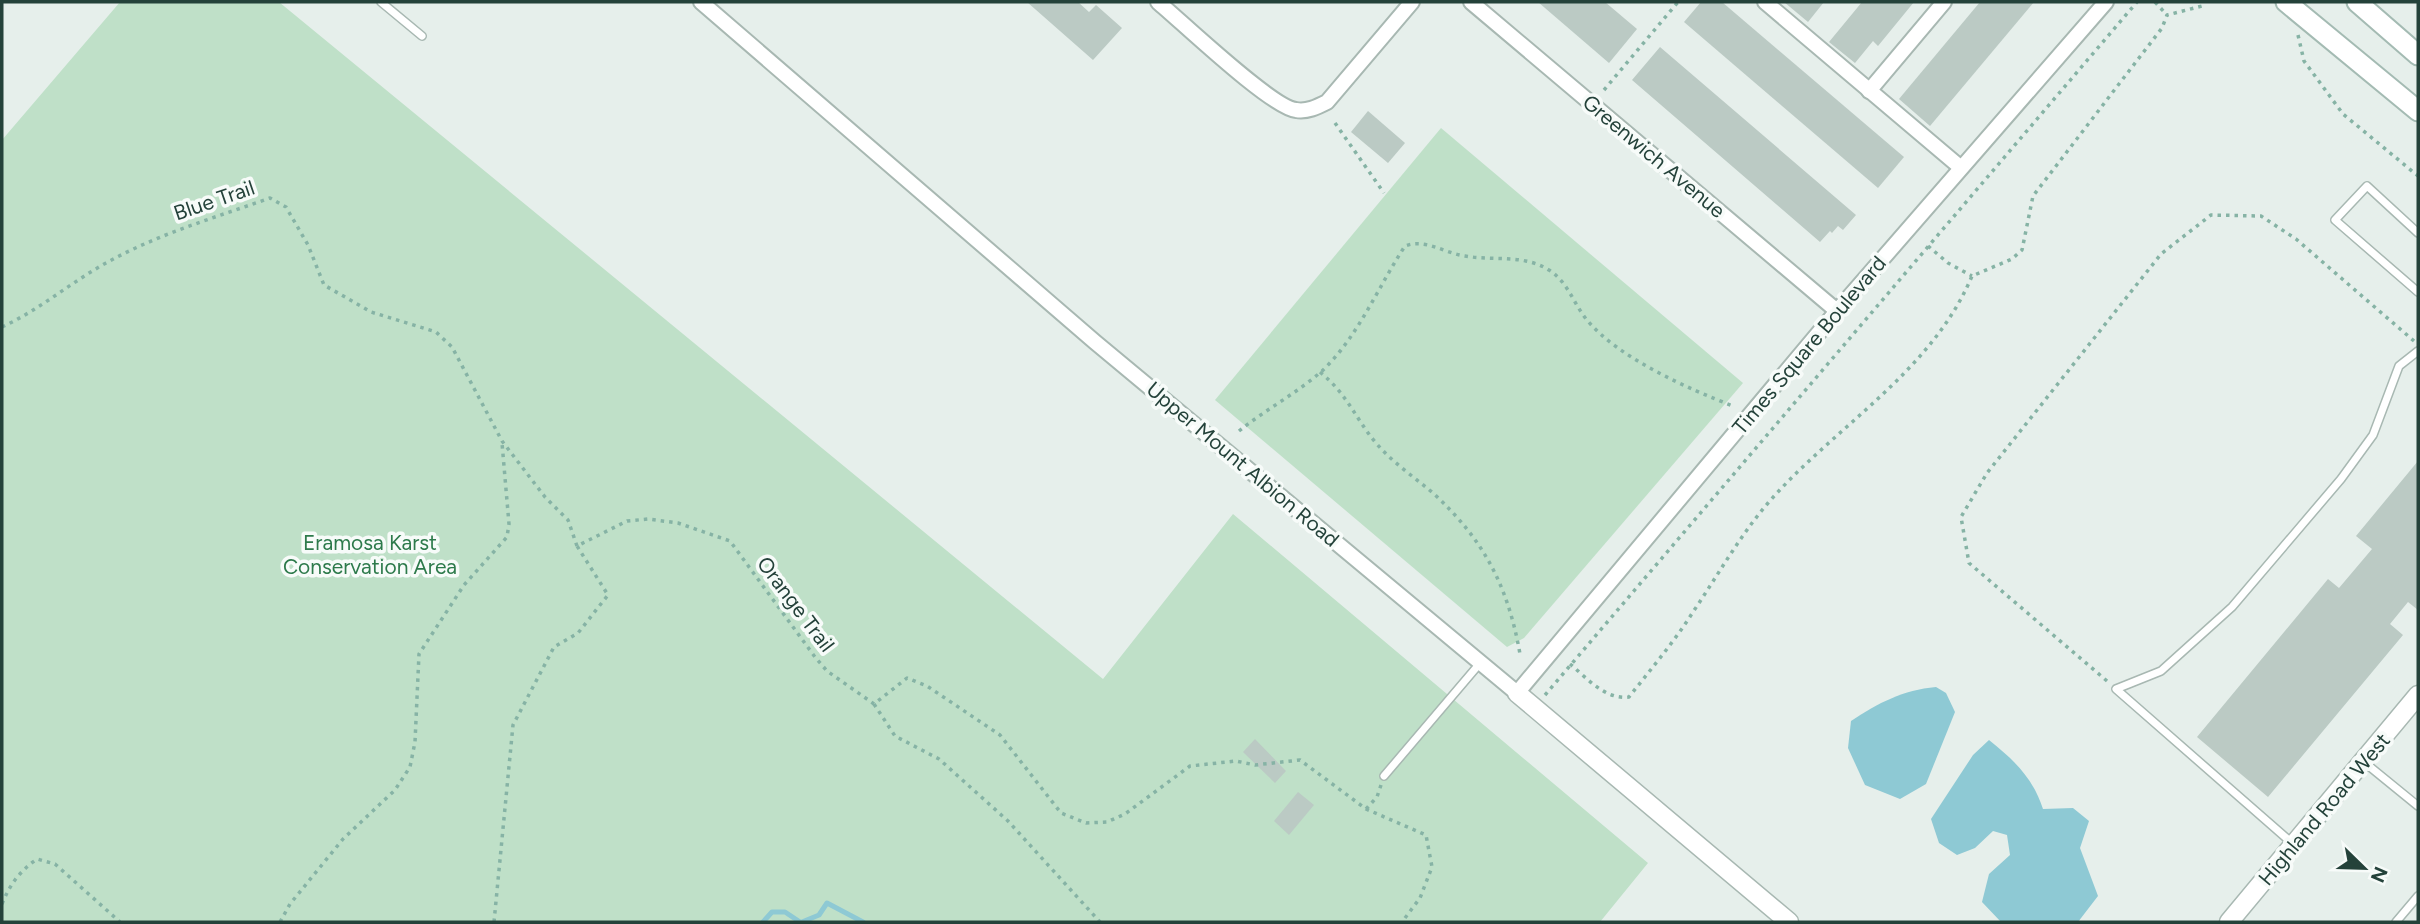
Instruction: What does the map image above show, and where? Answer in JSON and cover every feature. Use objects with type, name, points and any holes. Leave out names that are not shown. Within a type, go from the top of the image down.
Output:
[{"type":"main road","points":[[2357,2],[2418,55]]},
{"type":"main road","points":[[2292,12],[2418,111]]},
{"type":"street","name":"Upper Mount Albion Road","points":[[701,2],[1095,342],[1789,922]]},
{"type":"street","points":[[1158,2],[1270,96],[1295,110],[1316,108],[1327,102],[1412,2]]},
{"type":"street","name":"Greenwich Avenue","points":[[1471,2],[1837,311]]},
{"type":"street","points":[[1765,2],[1960,167]]},
{"type":"street","points":[[1869,91],[1944,2]]},
{"type":"street","name":"Times Square Boulevard","points":[[1517,693],[1837,311],[2106,2]]},
{"type":"street","name":"Highland Road West","points":[[2229,922],[2418,695]]},
{"type":"lane","points":[[381,2],[422,36]]},
{"type":"lane","points":[[2418,233],[2367,186],[2335,220],[2418,292]]},
{"type":"lane","points":[[2294,845],[2116,689],[2161,671],[2232,607],[2341,479],[2373,435],[2399,366],[2418,351]]},
{"type":"lane","points":[[1384,776],[1481,662]]},
{"type":"lane","points":[[2363,762],[2418,806]]},
{"type":"lane","points":[[2396,922],[2418,896]]},
{"type":"path","points":[[1604,90],[1678,2]]},
{"type":"path","points":[[1534,707],[2137,2]]},
{"type":"path","points":[[2155,2],[2167,15]]},
{"type":"path","points":[[2167,15],[2206,5]]},
{"type":"path","points":[[2292,12],[2304,61],[2343,114],[2418,176]]},
{"type":"path","points":[[1570,664],[1604,692],[1619,698],[1629,697],[1692,613],[1738,541],[1770,502],[1816,453],[1886,393],[1937,339],[1961,302],[1972,276],[2012,259],[2022,250],[2033,195],[2162,28],[2167,15]]},
{"type":"path","points":[[1335,123],[1384,193]]},
{"type":"path","name":"Blue Trail","points":[[2,327],[32,313],[107,263],[165,234],[270,198],[286,207],[308,245],[324,285],[371,312],[436,332],[452,347],[502,442],[545,497],[568,520],[577,546]]},
{"type":"path","points":[[2116,689],[1969,563],[1961,517],[1987,473],[2161,254],[2211,215],[2261,216],[2296,239],[2418,345]]},
{"type":"path","points":[[1239,431],[1320,372],[1354,332],[1405,246],[1418,241],[1465,256],[1515,259],[1540,265],[1566,285],[1588,321],[1609,340],[1690,390],[1733,406]]},
{"type":"path","points":[[1928,246],[1948,263],[1972,276]]},
{"type":"path","points":[[1320,372],[1340,389],[1376,444],[1436,496],[1488,557],[1512,610],[1520,654]]},
{"type":"path","points":[[280,922],[290,904],[343,839],[395,790],[410,767],[415,741],[419,654],[464,585],[507,537],[509,524],[502,442]]},
{"type":"path","name":"Orange Trail","points":[[577,546],[627,522],[648,519],[678,523],[730,541],[827,671],[874,704]]},
{"type":"path","points":[[494,922],[513,725],[554,647],[578,633],[608,595],[577,546]]},
{"type":"path","points":[[1100,922],[1008,821],[939,759],[895,736],[874,704],[907,678],[927,686],[1000,735],[1061,813],[1086,823],[1107,822],[1125,814],[1190,766],[1236,761],[1255,765],[1300,761],[1366,809],[1426,835],[1433,867],[1420,898],[1402,922]]},
{"type":"path","points":[[1366,809],[1377,797],[1384,776]]},
{"type":"path","points":[[2,904],[8,888],[23,870],[37,859],[55,864],[120,922]]},
{"type":"green space","name":"Eramosa Karst Conservation Area","points":[[120,2],[279,2],[1103,679],[1233,514],[1648,863],[1600,922],[2,922],[2,140]]},
{"type":"green space","points":[[1441,128],[1743,383],[1524,638],[1507,647],[1215,400]]},
{"type":"water","points":[[1936,687],[1946,693],[1955,712],[1926,784],[1900,799],[1865,785],[1848,748],[1851,721],[1891,698]]},
{"type":"water","points":[[1989,740],[2022,770],[2043,809],[2073,808],[2089,821],[2080,848],[2098,896],[2078,922],[2001,922],[1982,902],[1989,874],[2010,855],[2007,835],[1993,831],[1975,848],[1957,855],[1939,843],[1931,819],[1973,755]]},
{"type":"building","points":[[1027,2],[1078,2],[1089,12],[1096,5],[1122,28],[1093,60]]},
{"type":"building","points":[[1538,2],[1605,2],[1637,29],[1609,63]]},
{"type":"building","points":[[1701,2],[1722,2],[1904,157],[1878,188],[1684,22]]},
{"type":"building","points":[[1784,2],[1824,2],[1808,22]]},
{"type":"building","points":[[1862,2],[1914,2],[1878,46],[1873,41],[1855,63],[1829,42]]},
{"type":"building","points":[[1980,2],[2034,2],[1930,126],[1899,99]]},
{"type":"building","points":[[1660,47],[1856,215],[1843,230],[1838,226],[1820,242],[1632,80]]},
{"type":"building","points":[[1368,111],[1405,143],[1388,163],[1351,132]]},
{"type":"building","points":[[2418,461],[2418,610],[2408,602],[2390,624],[2403,635],[2268,797],[2197,737],[2328,579],[2339,588],[2372,549],[2356,536]]},
{"type":"building","points":[[1255,739],[1286,771],[1275,783],[1243,752]]},
{"type":"building","points":[[1298,792],[1314,805],[1289,835],[1274,821]]},
{"type":"waterway","points":[[802,922],[819,915],[827,903],[863,922]]},
{"type":"waterway","points":[[763,922],[772,912],[785,912],[800,922]]}]
